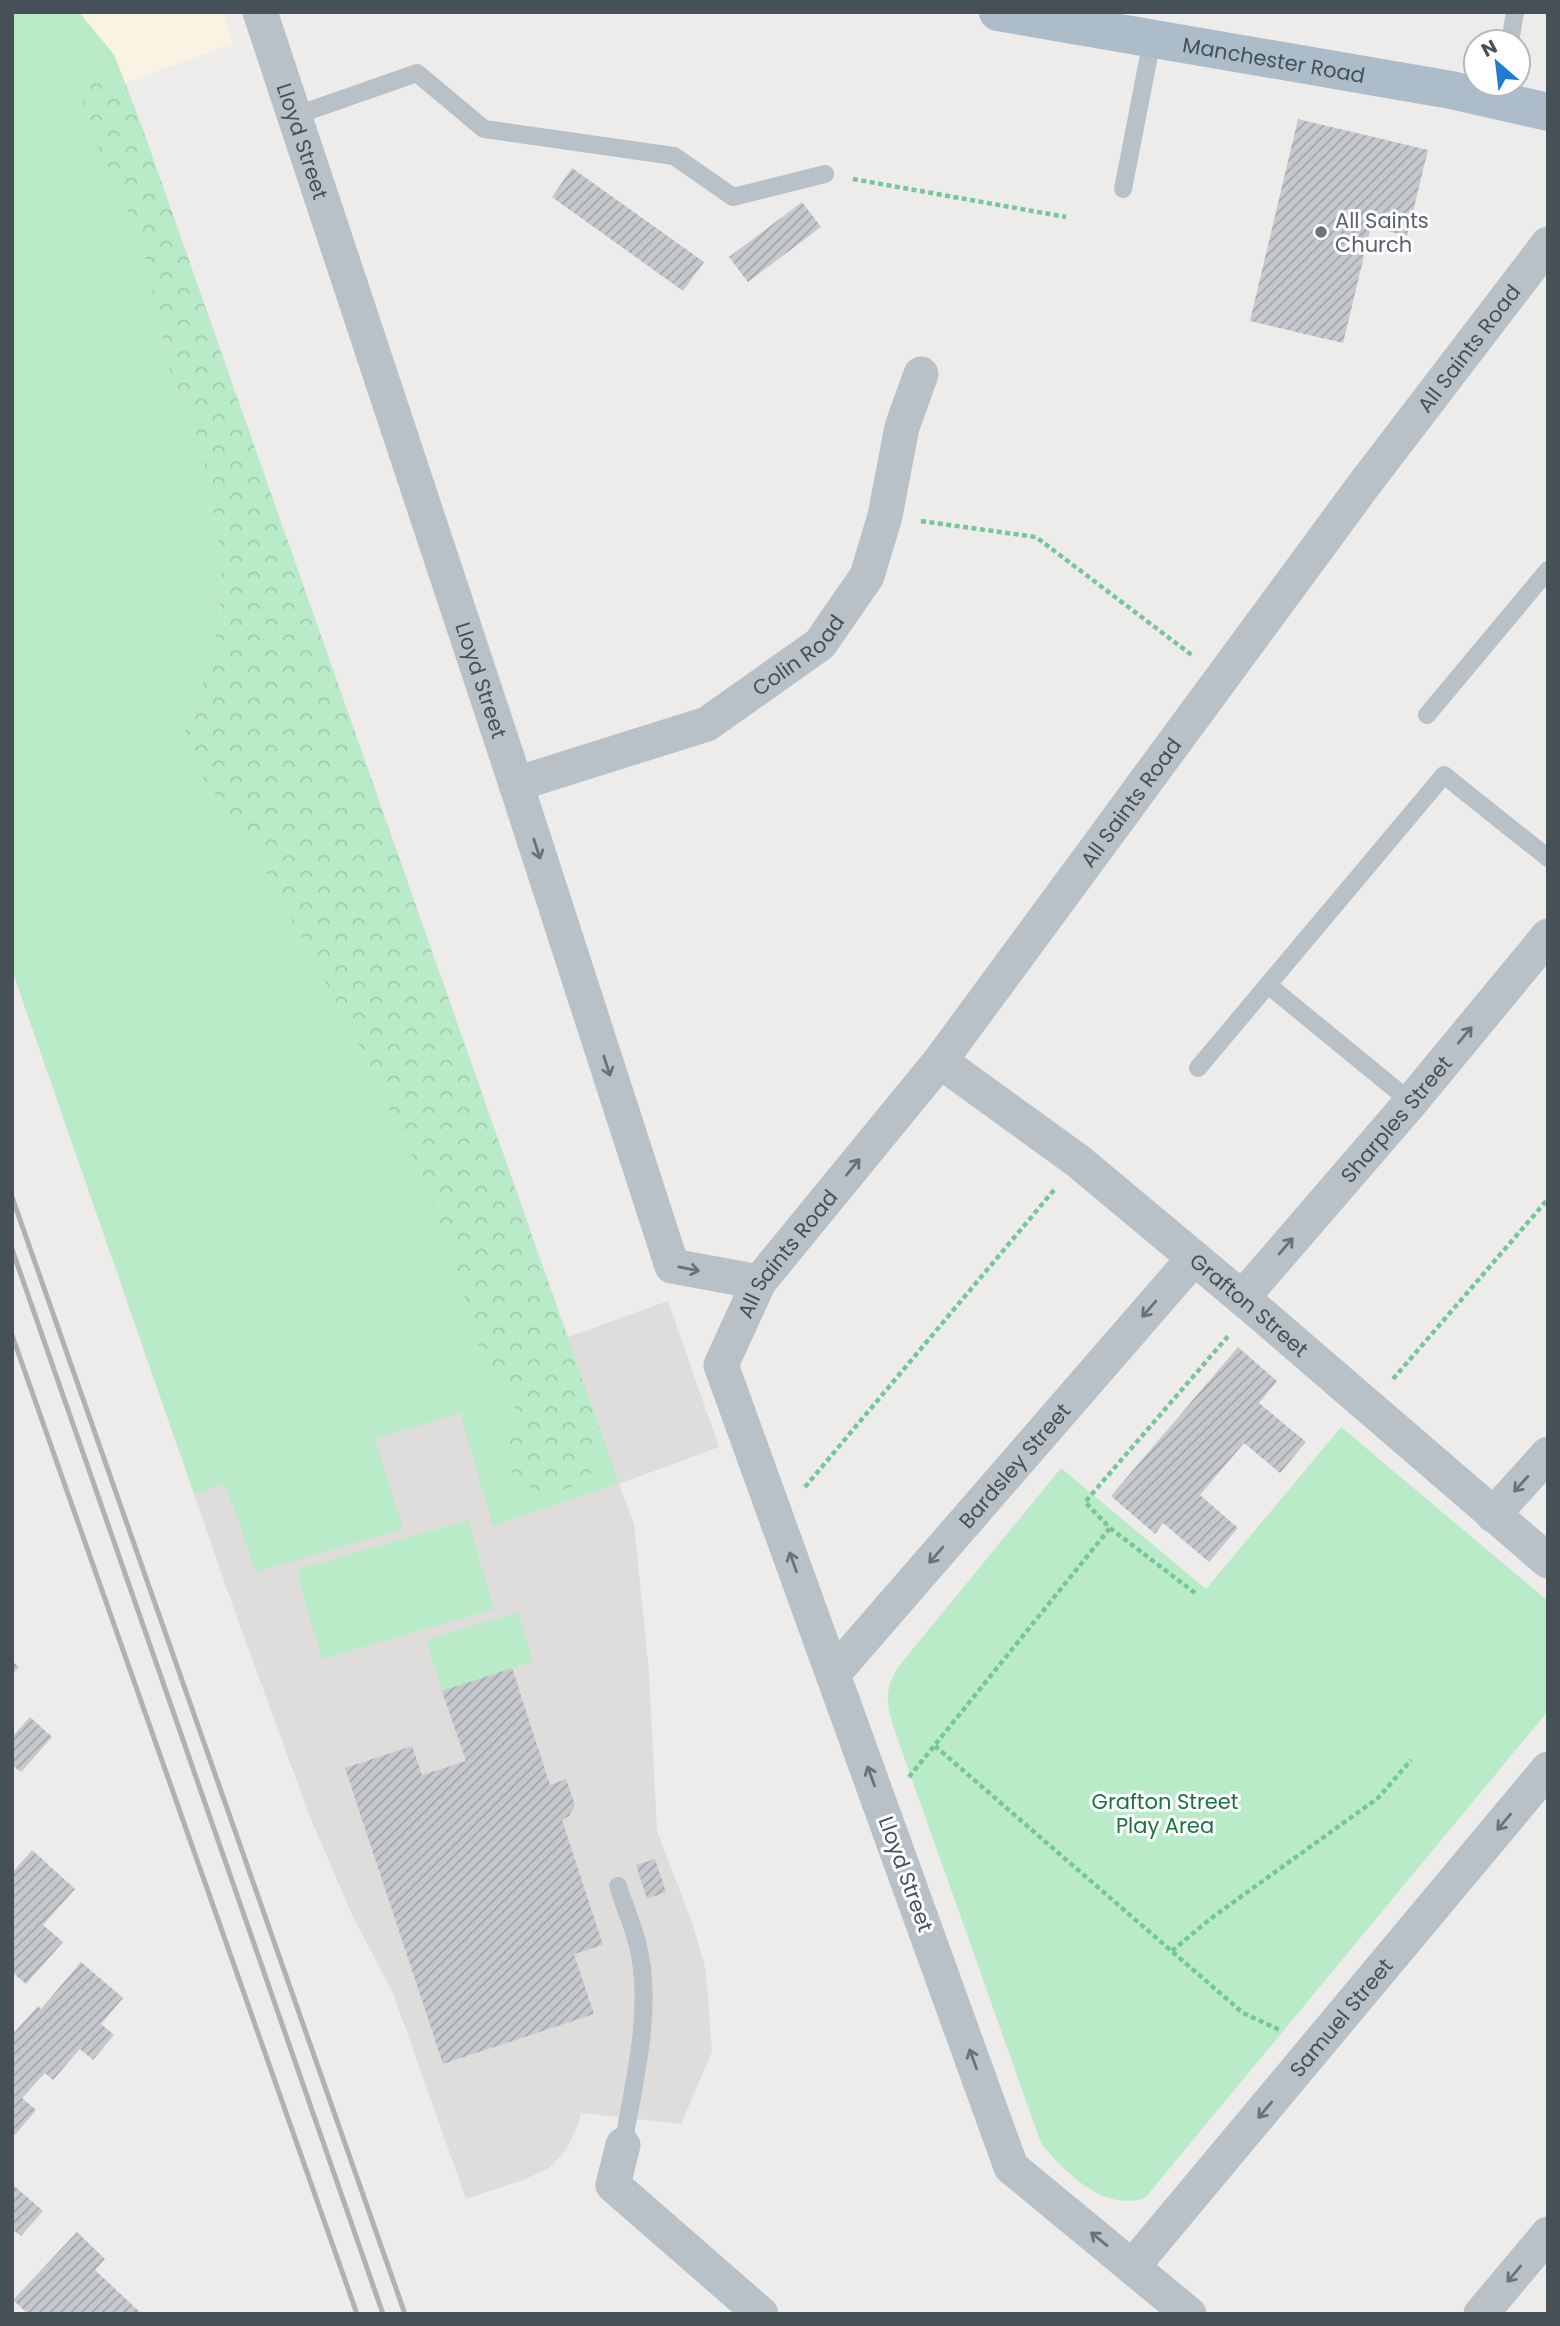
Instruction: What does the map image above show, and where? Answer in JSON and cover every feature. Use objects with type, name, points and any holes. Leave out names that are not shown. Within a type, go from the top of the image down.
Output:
[{"type":"main road","name":"Manchester Road","points":[[998,12],[1037,16],[1152,40],[1462,90]]},
{"type":"main road","name":"Manchester Road","points":[[1515,98],[1548,112]]},
{"type":"street","name":"Lloyd Street","points":[[260,12],[516,784],[672,1266],[759,1282]]},
{"type":"street","name":"All Saints Road","points":[[721,1364],[759,1282],[940,1061],[1363,486],[1548,244]]},
{"type":"street","name":"Colin Road","points":[[516,784],[707,724],[820,644],[867,576],[885,516],[902,427],[921,374]]},
{"type":"street","name":"Sharples Street","points":[[1247,1302],[1548,936]]},
{"type":"street","name":"Grafton Street","points":[[940,1061],[1078,1161],[1247,1302],[1548,1561]]},
{"type":"street","name":"Bardsley Street","points":[[834,1673],[1194,1258]]},
{"type":"street","name":"Lloyd Street","points":[[721,1364],[1011,2167],[1189,2314]]},
{"type":"street","points":[[1493,1515],[1548,1454]]},
{"type":"street","name":"Samuel Street","points":[[1133,2266],[1548,1769]]},
{"type":"street","points":[[623,2145],[613,2185],[761,2314]]},
{"type":"street","points":[[1481,2314],[1548,2234]]},
{"type":"lane","points":[[1123,189],[1152,40]]},
{"type":"lane","points":[[294,116],[417,73],[484,129],[674,156],[733,197],[825,174]]},
{"type":"lane","points":[[1427,715],[1548,570]]},
{"type":"lane","points":[[1198,1068],[1444,775],[1548,858]]},
{"type":"lane","points":[[1268,985],[1410,1102]]},
{"type":"lane","points":[[618,1886],[638,1943],[642,1994],[641,2035],[623,2145]]},
{"type":"path","points":[[825,174],[1066,217]]},
{"type":"path","points":[[885,516],[1036,537],[1221,678]]},
{"type":"path","points":[[778,1520],[1078,1161]]},
{"type":"path","points":[[1369,1407],[1548,1199]]},
{"type":"path","points":[[1195,1593],[1110,1528],[1085,1502],[1247,1302]]},
{"type":"path","points":[[877,1792],[911,1776],[1110,1528]]},
{"type":"path","points":[[935,1745],[1243,2013],[1282,2032],[1311,2055]]},
{"type":"path","points":[[1172,1951],[1210,1919],[1378,1798],[1411,1760]]},
{"type":"shaded area","points":[[12,12],[79,12],[114,55],[142,127],[568,1337],[668,1301],[719,1447],[619,1484],[634,1524],[649,1672],[657,1831],[694,1928],[706,1971],[712,2052],[681,2124],[581,2113],[566,2150],[549,2168],[523,2180],[466,2199],[393,1993],[353,1917],[310,1817],[236,1615],[12,970]]},
{"type":"shaded area","points":[[79,12],[222,12],[234,43],[125,83],[114,55]]},
{"type":"green space","points":[[12,12],[79,12],[114,55],[125,83],[114,77],[88,128],[117,182],[143,249],[171,376],[201,446],[222,567],[214,645],[196,705],[182,738],[186,755],[249,840],[355,1038],[425,1183],[454,1258],[477,1341],[495,1381],[513,1380],[575,1358],[619,1483],[493,1526],[460,1413],[375,1439],[403,1529],[256,1572],[225,1484],[194,1494],[12,970]]},
{"type":"green space","points":[[114,77],[125,83],[142,127],[601,1433],[592,1472],[570,1488],[553,1492],[539,1490],[525,1485],[512,1472],[508,1444],[515,1405],[512,1388],[495,1381],[484,1369],[454,1258],[425,1183],[355,1038],[249,840],[186,755],[182,738],[196,705],[214,645],[222,567],[201,446],[171,376],[143,249],[117,182],[88,128],[84,111],[82,97],[87,87],[98,78]]},
{"type":"green space","name":"Grafton Street Play Area","points":[[1341,1427],[1548,1601],[1548,1711],[1145,2198],[1115,2200],[1100,2195],[1074,2177],[1041,2143],[895,1731],[889,1710],[888,1691],[895,1672],[903,1661],[1061,1468],[1206,1589]]},
{"type":"green space","points":[[468,1520],[494,1609],[322,1659],[296,1570]]},
{"type":"green space","points":[[518,1612],[533,1662],[442,1691],[426,1640]]},
{"type":"building","name":"All Saints Church","points":[[1298,119],[1428,150],[1407,236],[1371,227],[1343,343],[1250,321]]},
{"type":"building","points":[[572,168],[704,262],[683,291],[552,197]]},
{"type":"building","points":[[802,202],[821,227],[748,282],[729,257]]},
{"type":"building","points":[[1238,1347],[1277,1381],[1259,1403],[1306,1442],[1280,1473],[1244,1443],[1200,1495],[1238,1528],[1209,1562],[1163,1523],[1155,1534],[1111,1496]]},
{"type":"building","points":[[12,1661],[19,1667],[12,1675]]},
{"type":"building","points":[[512,1668],[550,1785],[566,1779],[575,1805],[569,1816],[562,1820],[603,1945],[574,1954],[594,2014],[443,2064],[345,1768],[412,1746],[422,1775],[466,1761],[442,1691]]},
{"type":"building","points":[[30,1717],[52,1737],[21,1772],[12,1765],[12,1737]]},
{"type":"building","points":[[32,1850],[75,1889],[43,1925],[63,1942],[26,1984],[12,1972],[12,1873]]},
{"type":"building","points":[[655,1859],[666,1892],[647,1899],[636,1865]]},
{"type":"building","points":[[81,1962],[123,1998],[101,2024],[114,2035],[93,2060],[80,2049],[53,2080],[45,2073],[22,2098],[36,2110],[15,2135],[12,2133],[12,2035],[38,2006],[41,2009]]},
{"type":"building","points":[[12,2184],[43,2211],[21,2236],[12,2229]]},
{"type":"building","points":[[77,2232],[105,2259],[95,2270],[142,2314],[28,2314],[13,2300]]},
{"type":"railway","points":[[12,1197],[405,2314]]},
{"type":"railway","points":[[12,1249],[383,2314]]},
{"type":"railway","points":[[12,1335],[357,2314]]},
{"type":"place","name":"All Saints Church","points":[[1321,232]]}]
